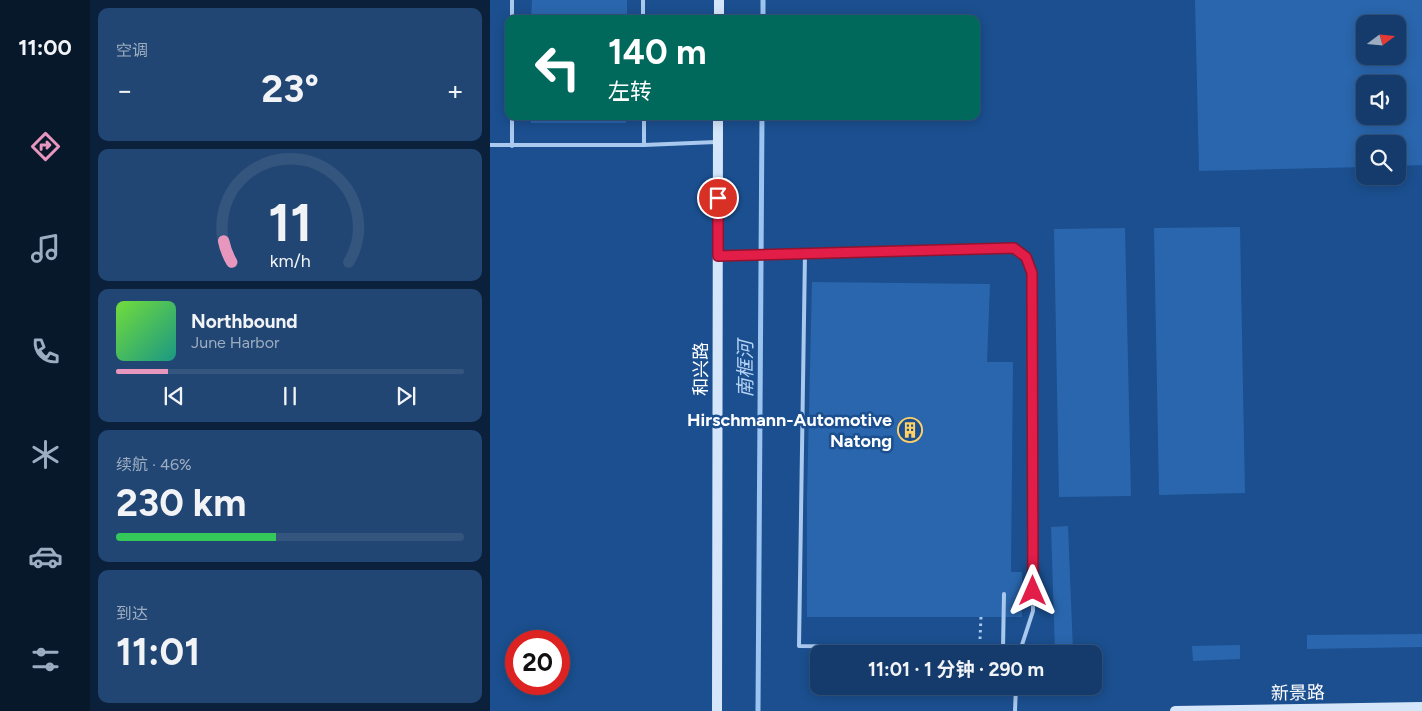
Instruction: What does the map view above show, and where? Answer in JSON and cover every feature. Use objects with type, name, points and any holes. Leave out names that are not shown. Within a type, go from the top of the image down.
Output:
[{"type":"street","points":[[719,0],[719,15]]},
{"type":"street","name":"和兴路","points":[[716,711],[718,120]]},
{"type":"street","name":"新景路","points":[[1175,711],[1422,707]]},
{"type":"lane","points":[[512,0],[512,15]]},
{"type":"lane","points":[[643,0],[643,15]]},
{"type":"lane","points":[[512,120],[512,146]]},
{"type":"lane","points":[[644,120],[644,145]]},
{"type":"lane","points":[[490,145],[644,145],[718,142]]},
{"type":"lane","points":[[718,256],[1014,248],[1026,257],[1032,273],[1033,611],[1021,645]]},
{"type":"lane","points":[[805,254],[798,646],[810,646]]},
{"type":"lane","points":[[1003,645],[1004,594]]},
{"type":"lane","points":[[1015,711],[1016,695]]},
{"type":"path","points":[[980,645],[981,617]]},
{"type":"building","points":[[532,0],[627,0],[627,15],[531,15]]},
{"type":"building","points":[[1195,0],[1422,0],[1422,165],[1406,166],[1406,135],[1356,135],[1356,167],[1199,171]]},
{"type":"building","points":[[531,120],[626,120],[626,123],[531,123]]},
{"type":"building","points":[[1240,227],[1245,493],[1159,495],[1154,228]]},
{"type":"building","points":[[1125,228],[1131,496],[1059,497],[1054,229]]},
{"type":"building","name":"Hirschmann-Automotive Natong","points":[[812,282],[990,284],[987,362],[1013,362],[1011,572],[1022,572],[1022,617],[807,617],[807,497]]},
{"type":"building","points":[[1068,526],[1073,645],[1055,645],[1051,527]]},
{"type":"building","points":[[1422,634],[1422,647],[1307,649],[1307,635]]},
{"type":"building","points":[[1240,645],[1240,659],[1193,661],[1192,646]]},
{"type":"waterway","name":"南框河","points":[[763,0],[763,15]]},
{"type":"waterway","name":"南框河","points":[[758,711],[762,120]]},
{"type":"place","name":"Hirschmann-Automotive Natong","points":[[910,430]]},
{"type":"route","points":[[718,198],[718,256],[1014,248],[1026,257],[1032,273],[1033,591]]}]
